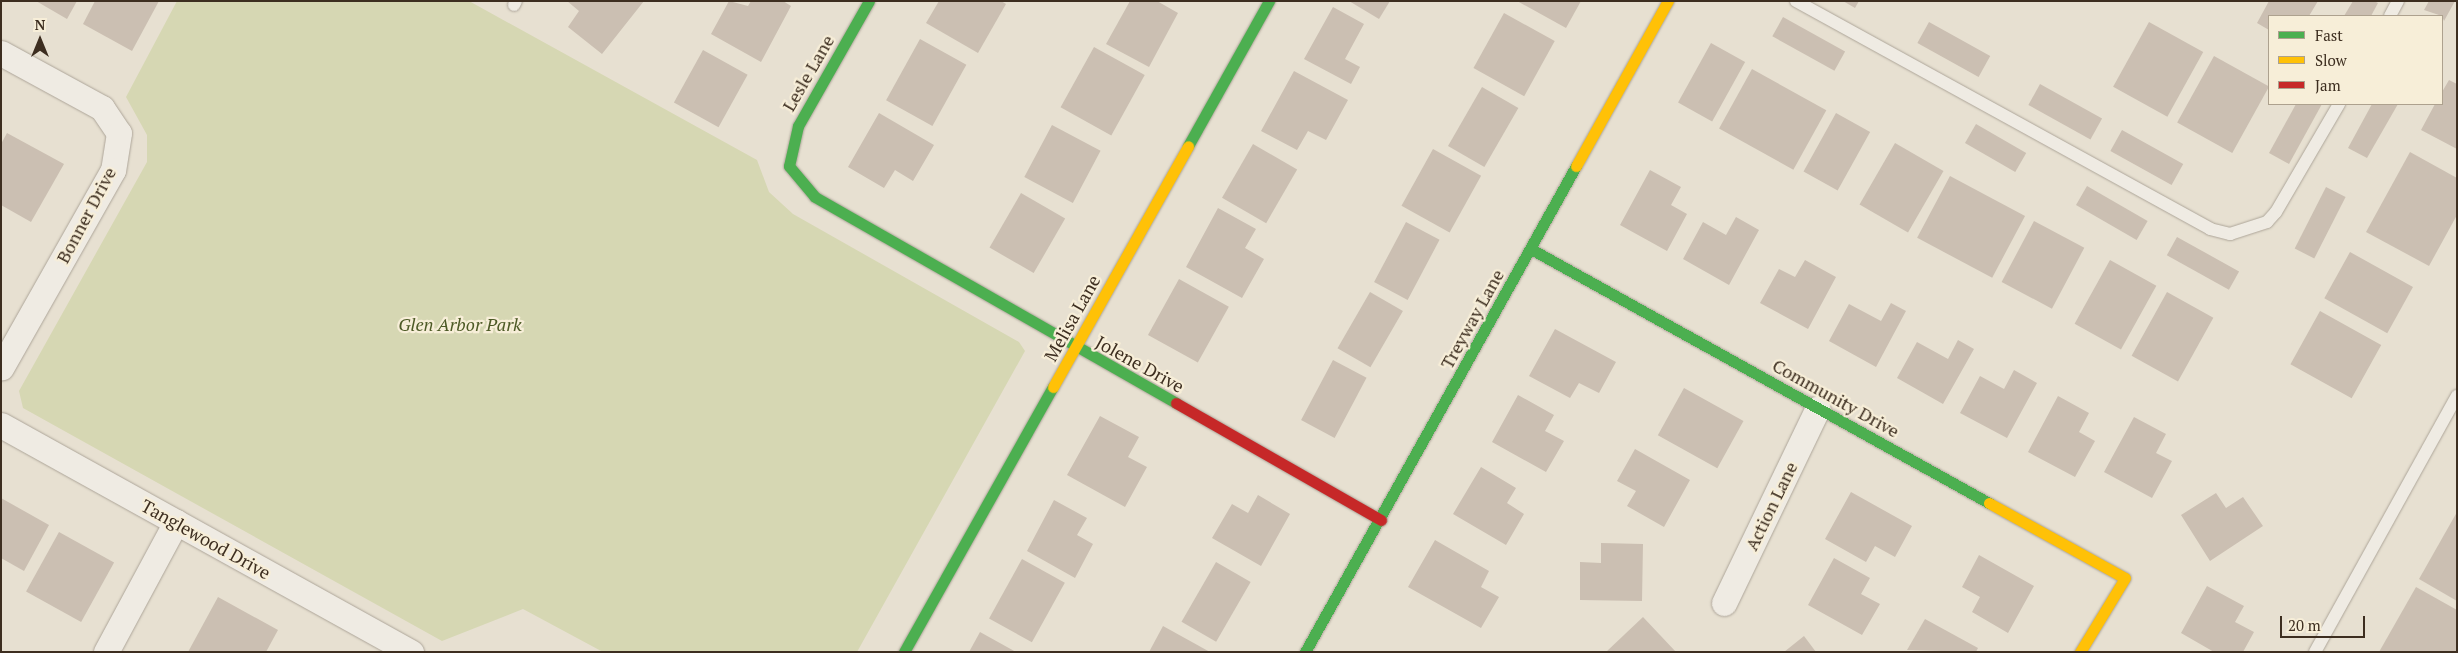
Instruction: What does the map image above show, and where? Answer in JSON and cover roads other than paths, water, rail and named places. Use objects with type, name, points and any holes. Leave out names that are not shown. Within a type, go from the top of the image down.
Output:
[{"type":"street","name":"Lesle Lane","points":[[789,166],[798,126],[869,1]]},
{"type":"street","name":"Melisa Lane","points":[[904,652],[1269,1]]},
{"type":"street","name":"Treyway Lane","points":[[1305,652],[1381,520],[1668,1]]},
{"type":"street","name":"Bonner Drive","points":[[1,53],[102,108],[118,133],[113,170],[1,368]]},
{"type":"street","name":"Jolene Drive","points":[[789,166],[815,198],[1075,348],[1381,520]]},
{"type":"street","name":"Community Drive","points":[[1530,249],[2125,578],[2080,652]]},
{"type":"street","name":"Action Lane","points":[[1724,603],[1818,408]]},
{"type":"street","name":"Tanglewood Drive","points":[[1,425],[411,652]]},
{"type":"street","points":[[106,652],[176,522]]},
{"type":"lane","points":[[1796,1],[2210,229],[2230,234],[2267,222],[2276,212],[2338,105]]},
{"type":"lane","points":[[2391,15],[2398,1]]},
{"type":"lane","points":[[2316,652],[2457,396]]},
{"type":"park label","name":"Glen Arbor Park","points":[[460,324]]}]
